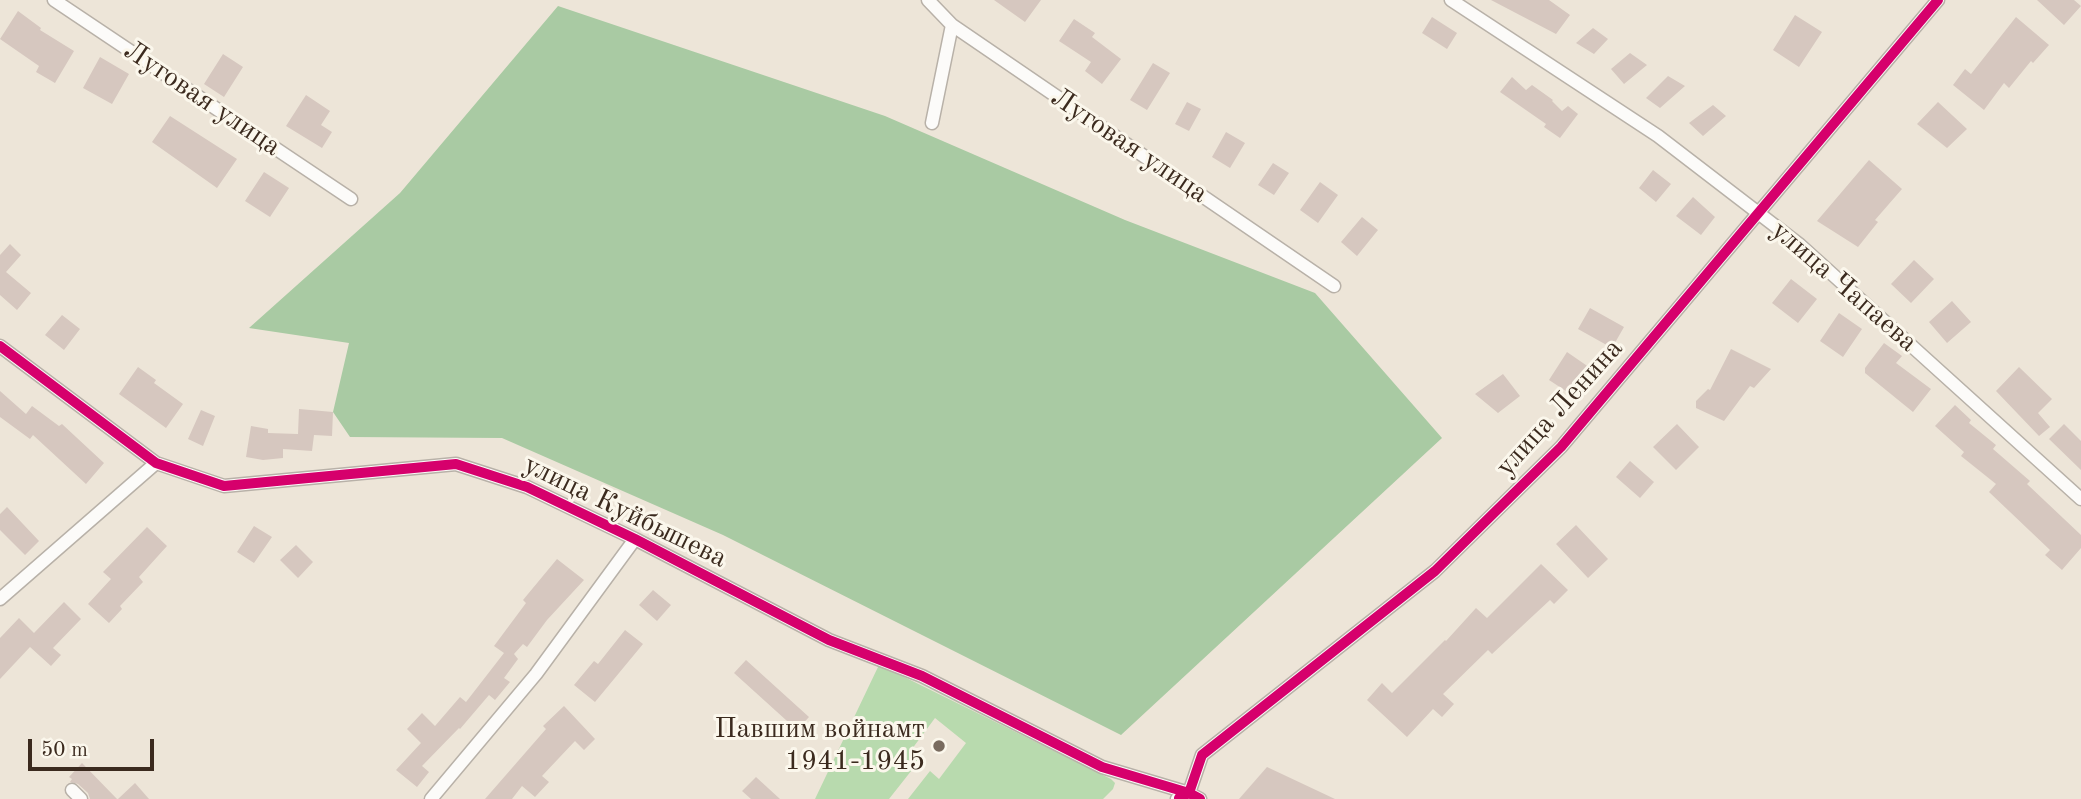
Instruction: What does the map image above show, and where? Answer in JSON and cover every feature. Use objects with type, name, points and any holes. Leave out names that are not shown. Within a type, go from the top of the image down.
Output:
[{"type":"street","name":"Луговая улица","points":[[54,0],[351,199]]},
{"type":"street","name":"Луговая улица","points":[[928,0],[952,25],[1334,286]]},
{"type":"street","name":"улица Чапаева","points":[[1451,0],[1658,136],[1800,245],[2081,499]]},
{"type":"street","name":"улица Ленина","points":[[1188,797],[1202,755],[1435,571],[1561,447],[1938,0]]},
{"type":"street","points":[[932,123],[952,25]]},
{"type":"street","name":"улица Куйбышева","points":[[0,346],[156,463],[224,485],[456,464],[527,486],[829,639],[922,676],[1102,767],[1188,797]]},
{"type":"street","points":[[0,599],[156,463]]},
{"type":"street","points":[[431,799],[536,674],[635,539]]},
{"type":"green space","points":[[558,6],[885,116],[1125,220],[1315,293],[1442,438],[1121,735],[723,535],[502,438],[350,437],[333,412],[349,343],[249,328],[400,193]]},
{"type":"green space","points":[[878,667],[884,667],[1111,779],[1115,783],[1113,789],[1103,799],[908,799],[930,771],[939,779],[966,743],[935,718],[909,753],[919,761],[889,799],[815,799]]},
{"type":"building","points":[[994,0],[1041,0],[1025,22]]},
{"type":"building","points":[[1491,0],[1549,0],[1570,15],[1556,34]]},
{"type":"building","points":[[2037,0],[2074,0],[2081,6],[2064,25]]},
{"type":"building","points":[[18,11],[41,28],[40,30],[74,51],[55,83],[36,72],[39,66],[0,39]]},
{"type":"building","points":[[1795,15],[1822,32],[1799,67],[1773,50]]},
{"type":"building","points":[[1432,17],[1457,33],[1447,49],[1422,33]]},
{"type":"building","points":[[2016,17],[2049,45],[2033,63],[2031,61],[2009,88],[2004,83],[1984,110],[1953,85],[1965,69],[1971,74]]},
{"type":"building","points":[[1074,19],[1095,33],[1092,37],[1121,59],[1102,84],[1085,71],[1091,62],[1059,41]]},
{"type":"building","points":[[1593,28],[1608,39],[1594,54],[1576,43]]},
{"type":"building","points":[[1630,53],[1647,65],[1624,84],[1611,69]]},
{"type":"building","points":[[223,54],[243,67],[224,97],[204,84]]},
{"type":"building","points":[[100,57],[129,74],[112,104],[83,88]]},
{"type":"building","points":[[1153,63],[1170,73],[1147,110],[1130,100]]},
{"type":"building","points":[[1668,76],[1685,86],[1660,108],[1646,98]]},
{"type":"building","points":[[1512,77],[1526,90],[1532,85],[1553,100],[1562,111],[1568,106],[1578,114],[1560,138],[1544,127],[1546,124],[1500,92]]},
{"type":"building","points":[[306,95],[330,111],[321,125],[332,132],[322,148],[286,126]]},
{"type":"building","points":[[1187,102],[1201,109],[1189,131],[1175,124]]},
{"type":"building","points":[[1938,102],[1967,129],[1947,148],[1917,124]]},
{"type":"building","points":[[1713,105],[1726,116],[1703,136],[1689,123]]},
{"type":"building","points":[[170,116],[237,159],[217,188],[152,142]]},
{"type":"building","points":[[1226,132],[1245,143],[1230,168],[1212,157]]},
{"type":"building","points":[[1869,160],[1902,189],[1875,220],[1878,222],[1858,247],[1817,221]]},
{"type":"building","points":[[1273,163],[1289,173],[1274,195],[1258,185]]},
{"type":"building","points":[[1653,170],[1671,184],[1656,202],[1639,188]]},
{"type":"building","points":[[264,172],[289,188],[270,217],[245,201]]},
{"type":"building","points":[[1320,182],[1338,195],[1318,223],[1300,210]]},
{"type":"building","points":[[1693,197],[1715,217],[1701,235],[1676,216]]},
{"type":"building","points":[[1362,217],[1378,230],[1357,256],[1341,242]]},
{"type":"building","points":[[10,244],[21,255],[6,272],[31,293],[17,310],[0,295],[0,255]]},
{"type":"building","points":[[1914,260],[1934,279],[1911,303],[1891,284]]},
{"type":"building","points":[[1791,279],[1817,299],[1798,323],[1772,303]]},
{"type":"building","points":[[1952,301],[1971,322],[1947,343],[1929,322]]},
{"type":"building","points":[[1590,308],[1624,327],[1612,348],[1578,329]]},
{"type":"building","points":[[1839,313],[1862,329],[1843,357],[1820,341]]},
{"type":"building","points":[[62,315],[80,329],[64,350],[45,335]]},
{"type":"building","points":[[1884,343],[1902,356],[1896,363],[1931,389],[1913,412],[1865,373],[1865,368]]},
{"type":"building","points":[[1731,349],[1771,369],[1754,388],[1750,386],[1724,421],[1696,408],[1696,401],[1710,390]]},
{"type":"building","points":[[1567,352],[1596,372],[1578,399],[1549,380]]},
{"type":"building","points":[[138,367],[156,380],[154,383],[183,404],[166,428],[119,394]]},
{"type":"building","points":[[2019,367],[2052,399],[2038,413],[2050,427],[2039,436],[1996,391]]},
{"type":"building","points":[[1503,374],[1520,396],[1498,413],[1475,394]]},
{"type":"building","points":[[0,391],[26,414],[32,406],[59,426],[62,424],[104,463],[86,484],[33,435],[30,439],[0,417]]},
{"type":"building","points":[[1955,405],[1971,420],[1969,423],[1996,445],[1993,449],[2030,481],[2027,484],[2081,535],[2081,548],[2062,570],[2045,555],[2050,550],[1989,492],[1996,484],[1961,456],[1964,452],[1935,426]]},
{"type":"building","points":[[299,409],[333,412],[332,436],[314,435],[312,451],[283,449],[283,458],[263,460],[246,457],[251,426],[268,429],[268,433],[298,434]]},
{"type":"building","points":[[201,410],[215,416],[203,446],[188,439]]},
{"type":"building","points":[[1677,424],[1699,447],[1676,470],[1653,447]]},
{"type":"building","points":[[2064,424],[2081,441],[2081,470],[2049,439]]},
{"type":"building","points":[[1630,461],[1654,482],[1640,498],[1616,477]]},
{"type":"building","points":[[7,507],[39,541],[25,555],[0,530],[0,514]]},
{"type":"building","points":[[1576,525],[1608,559],[1588,578],[1556,544]]},
{"type":"building","points":[[254,526],[272,537],[254,563],[237,552]]},
{"type":"building","points":[[147,527],[167,546],[139,577],[143,582],[120,606],[122,609],[109,623],[88,604],[111,579],[103,572]]},
{"type":"building","points":[[296,545],[313,562],[298,578],[280,560]]},
{"type":"building","points":[[557,559],[584,580],[547,620],[527,647],[523,644],[514,654],[518,659],[504,678],[510,682],[495,700],[489,695],[460,729],[422,766],[429,772],[417,787],[396,770],[421,743],[407,729],[422,713],[435,726],[460,697],[466,702],[504,653],[494,646],[526,603],[523,600]]},
{"type":"building","points":[[1541,564],[1568,590],[1554,604],[1550,600],[1492,654],[1488,650],[1443,694],[1454,704],[1442,717],[1433,709],[1407,737],[1367,700],[1382,683],[1392,693],[1476,608],[1487,618]]},
{"type":"building","points":[[653,590],[671,605],[657,621],[639,605]]},
{"type":"building","points":[[64,602],[81,619],[53,648],[61,655],[51,666],[30,647],[0,679],[0,638],[19,618],[34,633]]},
{"type":"building","points":[[625,630],[643,644],[595,702],[574,685],[594,661],[598,664]]},
{"type":"building","points":[[746,660],[809,717],[797,730],[734,673]]},
{"type":"building","points":[[564,706],[595,739],[584,750],[575,741],[542,776],[549,782],[535,797],[522,786],[512,799],[485,799],[546,729],[543,726]]},
{"type":"building","points":[[82,763],[117,799],[90,799],[88,793],[78,784],[70,782],[72,779],[69,777]]},
{"type":"building","points":[[1267,767],[1335,799],[1239,799]]},
{"type":"building","points":[[756,777],[780,799],[751,799],[742,791]]},
{"type":"building","points":[[135,783],[149,799],[118,799]]},
{"type":"cycle path","points":[[1179,798],[1189,793],[1202,755],[1435,571],[1561,447],[1938,0]]},
{"type":"cycle path","points":[[0,346],[156,463],[224,486],[456,464],[527,487],[635,539],[829,640],[922,676],[1102,767],[1189,793],[1200,799]]},
{"type":"place","name":"Павшим войнамт 1941-1945","points":[[939,746]]}]
